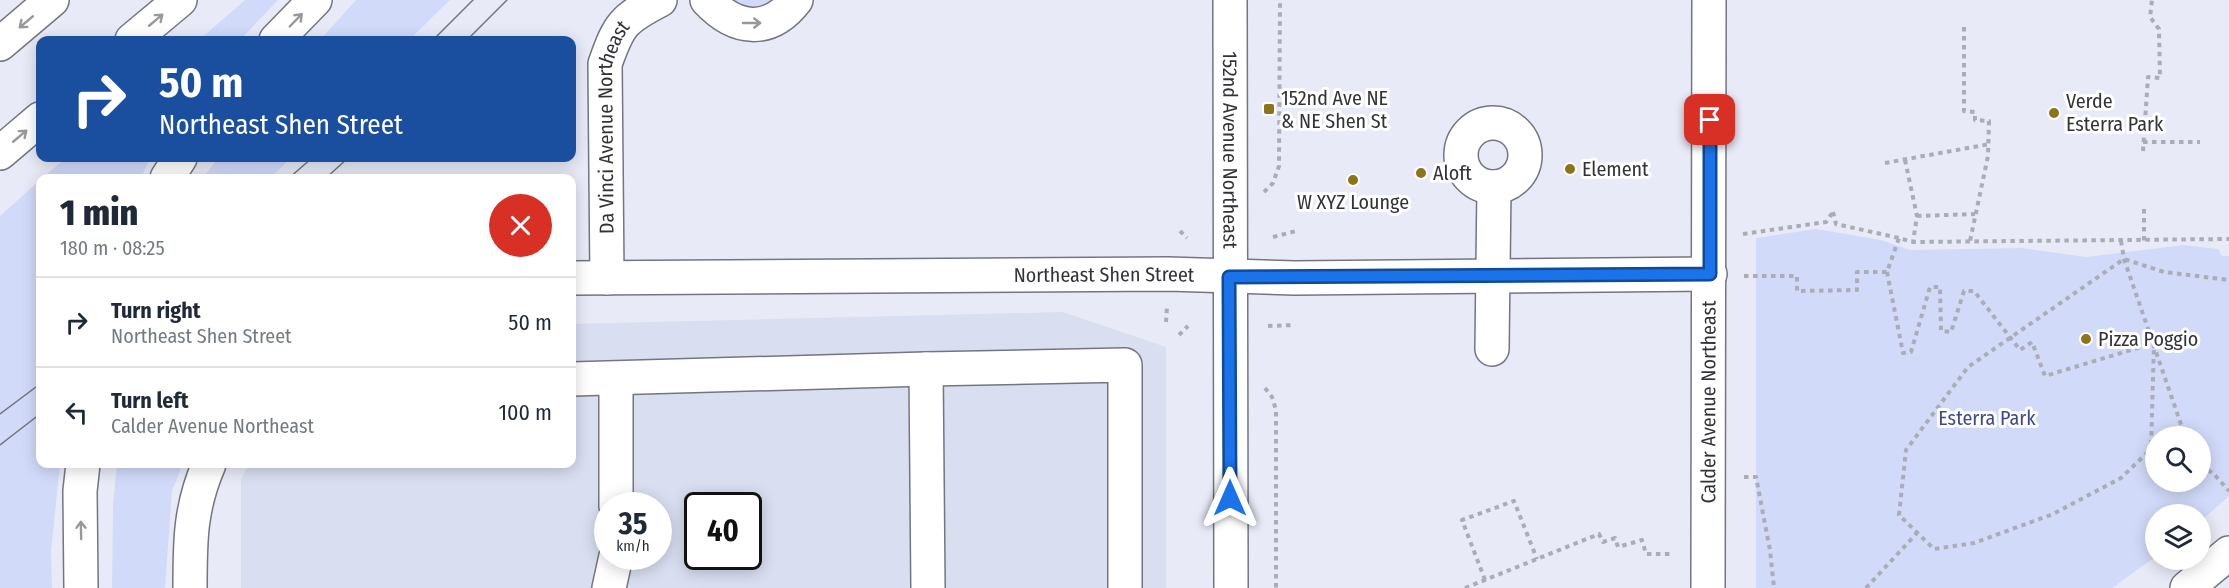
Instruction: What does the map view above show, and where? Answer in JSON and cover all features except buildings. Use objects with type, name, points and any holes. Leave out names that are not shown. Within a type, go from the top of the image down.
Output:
[{"type":"main road","points":[[0,44],[52,0]]},
{"type":"main road","points":[[137,36],[180,0]]},
{"type":"main road","points":[[280,36],[315,0]]},
{"type":"main road","name":"Da Vinci Avenue Northeast","points":[[607,278],[604,64],[615,36],[631,15],[660,0]]},
{"type":"main road","points":[[707,0],[727,18],[752,25],[778,18],[796,0]]},
{"type":"main road","name":"152nd Avenue Northeast","points":[[1230,0],[1231,588]]},
{"type":"main road","name":"Calder Avenue Northeast","points":[[1708,588],[1709,0]]},
{"type":"main road","points":[[0,153],[36,122]]},
{"type":"main road","points":[[1492,349],[1494,187]]},
{"type":"main road","name":"Northeast Shen Street","points":[[576,278],[1156,274],[1229,277],[1710,274]]},
{"type":"main road","points":[[576,379],[1125,365],[1125,588]]},
{"type":"main road","points":[[926,369],[928,588]]},
{"type":"main road","points":[[616,379],[616,492]]},
{"type":"main road","points":[[81,588],[80,491],[83,468]]},
{"type":"main road","points":[[190,588],[191,526],[201,482],[207,468]]},
{"type":"main road","points":[[2187,588],[2229,554]]},
{"type":"main road","points":[[609,588],[613,570]]},
{"type":"path","points":[[1266,190],[1273,183],[1279,166],[1280,0]]},
{"type":"path","points":[[2143,151],[2148,77],[2160,78],[2159,29],[2150,17],[2152,0]]},
{"type":"path","points":[[1964,27],[1964,111],[1975,112],[1975,120],[1989,121],[1988,156],[1970,241]]},
{"type":"path","points":[[2143,142],[2200,142]]},
{"type":"path","points":[[1885,163],[1990,144]]},
{"type":"path","points":[[1905,160],[1917,216],[1913,242]]},
{"type":"path","points":[[2144,209],[2144,241]]},
{"type":"path","points":[[1743,234],[1826,222],[1833,212],[1836,224],[1913,242],[2144,241],[2229,238]]},
{"type":"path","points":[[1917,216],[1975,214]]},
{"type":"path","points":[[1180,231],[1187,238]]},
{"type":"path","points":[[1273,237],[1296,231]]},
{"type":"path","points":[[1899,238],[1887,272],[1903,353],[1911,352],[1930,287],[1940,287],[1941,332],[1951,332],[1964,291],[1974,291],[2020,350],[2032,342],[2045,376],[2154,343]]},
{"type":"path","points":[[2121,241],[2124,260],[2182,426]]},
{"type":"path","points":[[2124,260],[2164,272],[2229,280]]},
{"type":"path","points":[[2124,260],[1968,367],[1906,450],[1899,515],[1935,549],[1974,543],[2053,514],[2121,478],[2145,456]]},
{"type":"path","points":[[1744,276],[1797,276],[1797,291],[1846,291],[1857,290],[1857,272],[1887,272]]},
{"type":"path","points":[[1166,322],[1167,307]]},
{"type":"path","points":[[1268,326],[1294,325]]},
{"type":"path","points":[[1179,335],[1188,326]]},
{"type":"path","points":[[2153,426],[2154,343]]},
{"type":"path","points":[[1264,387],[1272,397],[1276,410],[1276,588]]},
{"type":"path","points":[[2211,472],[2229,491]]},
{"type":"path","points":[[1744,477],[1756,477],[1770,550],[1774,588]]},
{"type":"path","points":[[1485,580],[1462,520],[1514,501],[1537,559]]},
{"type":"path","points":[[1866,588],[1917,532]]},
{"type":"path","points":[[1465,588],[1599,534],[1603,542],[1615,538],[1618,546],[1642,540],[1646,554],[1671,554]]},
{"type":"shaded area","points":[[1063,312],[1166,347],[1166,588],[241,588],[241,479],[247,468],[576,468],[576,324]]},
{"type":"green space","points":[[245,0],[278,0],[244,36],[204,36]]},
{"type":"green space","points":[[356,0],[450,0],[413,36],[324,36]]},
{"type":"green space","points":[[728,0],[777,0],[770,5],[752,9]]},
{"type":"green space","points":[[61,162],[148,162],[143,174],[47,174]]},
{"type":"green space","points":[[215,162],[287,162],[274,174],[206,174]]},
{"type":"green space","points":[[36,184],[36,468],[60,468],[51,552],[52,588],[0,588],[0,216]]},
{"type":"green space","name":"Esterra Park","points":[[1816,229],[1881,240],[1910,250],[2022,248],[2086,257],[2184,245],[2218,249],[2222,256],[2229,256],[2229,496],[2211,512],[2211,504],[2145,504],[2145,564],[2112,588],[1756,588],[1756,238]]},
{"type":"green space","points":[[117,468],[181,468],[172,491],[165,588],[112,588],[113,505]]},
{"type":"tram line","points":[[437,36],[473,0]]},
{"type":"tram line","points":[[471,36],[507,0]]},
{"type":"tram line","points":[[294,174],[307,162]]},
{"type":"tram line","points":[[330,174],[344,162]]},
{"type":"tram line","points":[[0,414],[36,387]]},
{"type":"tram line","points":[[0,445],[36,417]]},
{"type":"place","name":"152nd Ave NE & NE Shen St","points":[[1269,109]]},
{"type":"place","name":"Verde Esterra Park","points":[[2054,113]]},
{"type":"place","name":"Element","points":[[1570,169]]},
{"type":"place","name":"Aloft","points":[[1421,173]]},
{"type":"place","name":"W XYZ Lounge","points":[[1353,180]]},
{"type":"place","name":"Pizza Poggio","points":[[2086,339]]},
{"type":"route","points":[[1230,498],[1229,277],[1710,274],[1710,120]]}]
